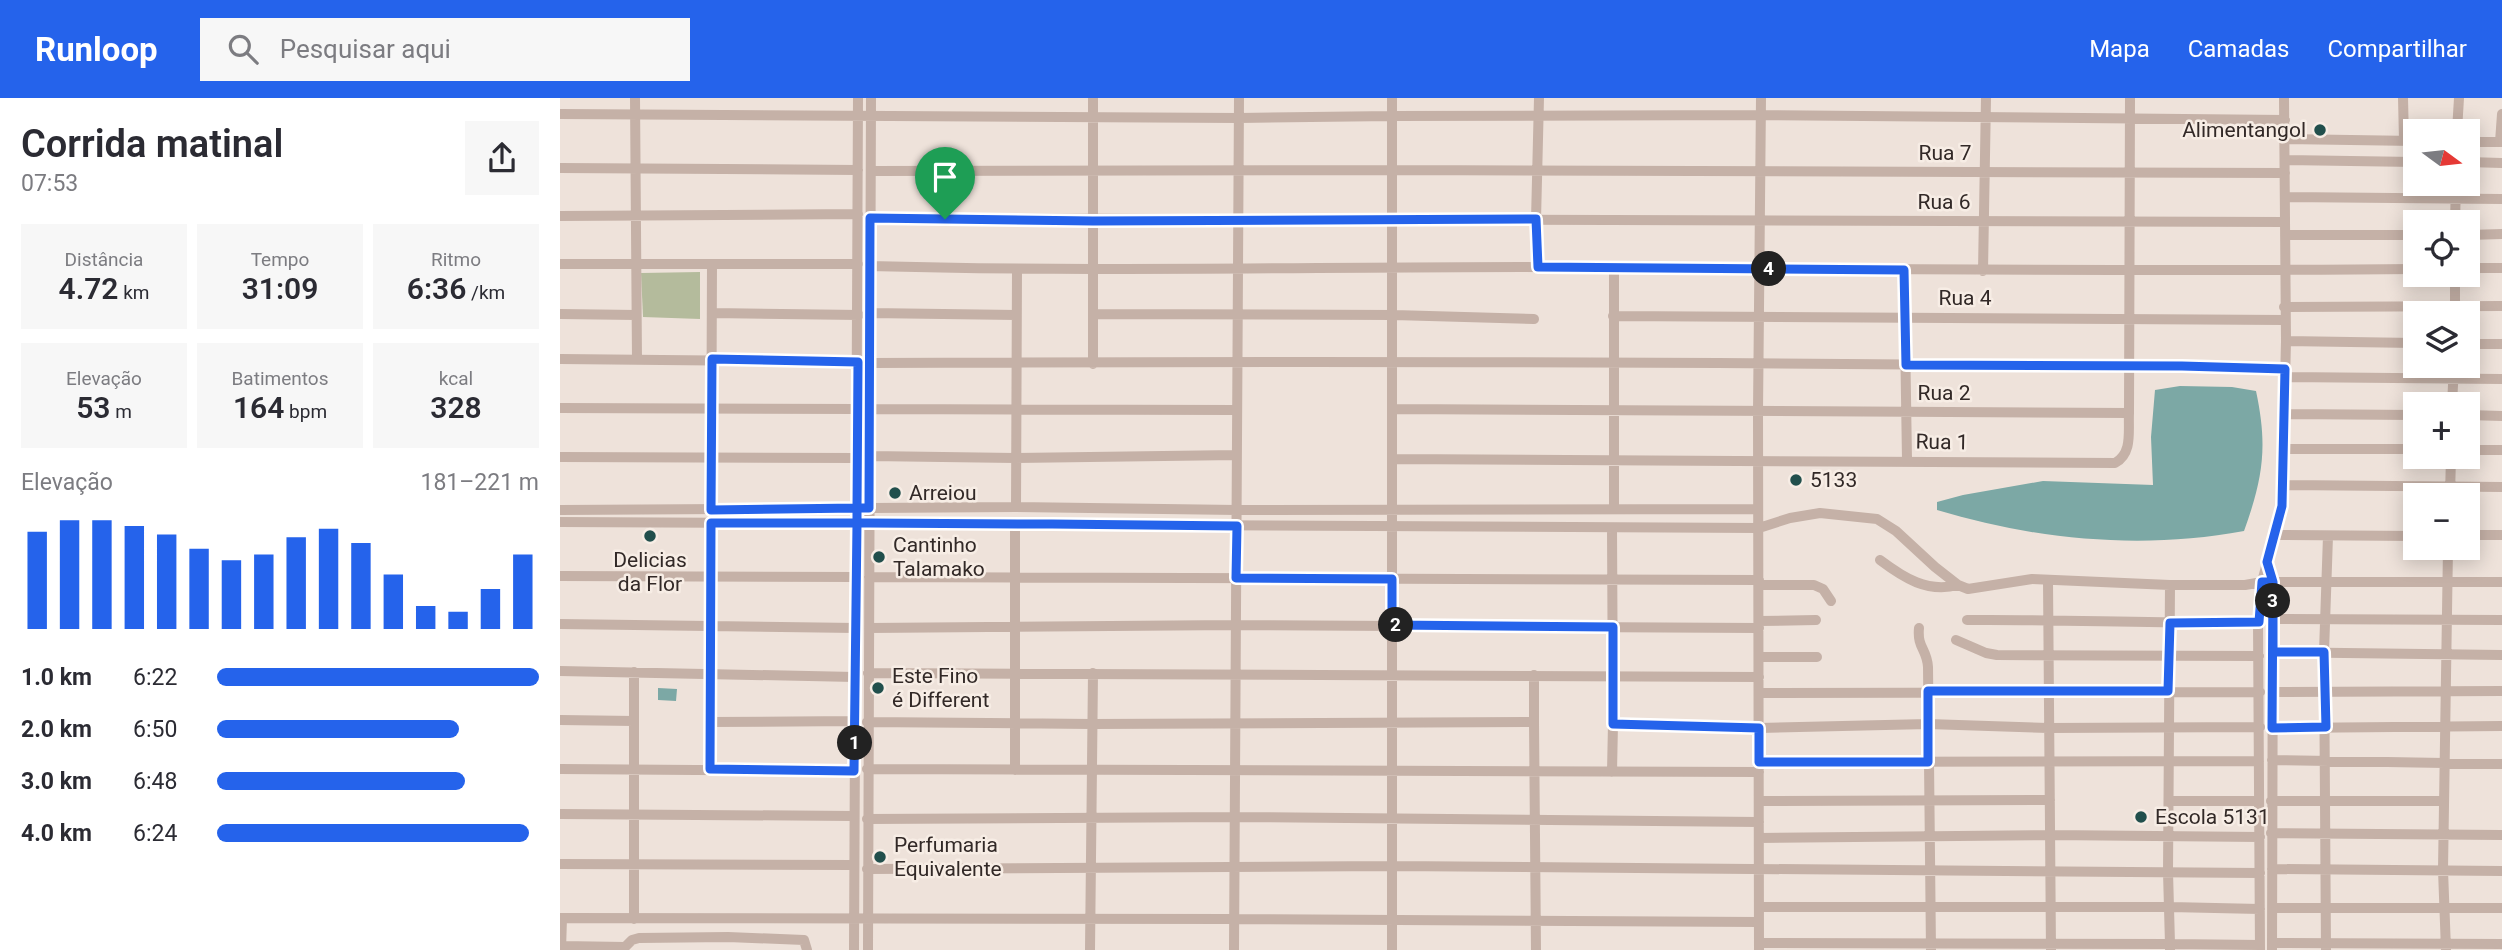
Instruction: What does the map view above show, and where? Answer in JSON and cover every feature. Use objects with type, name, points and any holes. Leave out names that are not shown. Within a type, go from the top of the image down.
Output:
[{"type":"street","points":[[635,98],[637,360]]},
{"type":"street","points":[[858,98],[858,215],[870,363],[858,458],[857,508],[863,523],[869,576],[868,950]]},
{"type":"street","points":[[864,265],[870,218],[871,98]]},
{"type":"street","points":[[1093,98],[1093,364]]},
{"type":"street","points":[[1234,950],[1239,98]]},
{"type":"street","points":[[1392,98],[1392,950]]},
{"type":"street","points":[[1538,267],[1536,219],[1539,98]]},
{"type":"street","points":[[1761,98],[1758,412],[1759,947],[2260,947],[2266,909]]},
{"type":"street","points":[[1983,271],[1986,98]]},
{"type":"street","points":[[2129,413],[2130,98]]},
{"type":"street","points":[[2265,801],[2272,760],[2273,692],[2273,619],[2267,562],[2282,506],[2286,341],[2284,98]]},
{"type":"street","points":[[2403,98],[2406,119]]},
{"type":"street","points":[[2458,119],[2459,98]]},
{"type":"street","points":[[560,114],[1239,118],[1761,115],[2285,120]]},
{"type":"street","points":[[2480,142],[2501,142],[2502,114]]},
{"type":"street","points":[[2285,139],[2403,141]]},
{"type":"street","points":[[2285,160],[2403,162]]},
{"type":"street","points":[[2480,162],[2502,163]]},
{"type":"street","points":[[560,169],[858,170]]},
{"type":"street","name":"Rua 7","points":[[871,171],[2285,173]]},
{"type":"street","points":[[2285,197],[2502,199]]},
{"type":"street","points":[[2456,198],[2456,210]]},
{"type":"street","points":[[560,216],[858,215]]},
{"type":"street","name":"Rua 6","points":[[870,218],[1093,221],[1536,219],[2285,222]]},
{"type":"street","points":[[2480,235],[2502,234]]},
{"type":"street","points":[[2285,235],[2403,235]]},
{"type":"street","points":[[560,264],[864,265],[1017,270],[1238,267],[1983,271],[2403,269]]},
{"type":"street","points":[[711,510],[712,264]]},
{"type":"street","points":[[2480,268],[2502,268]]},
{"type":"street","points":[[1614,269],[1614,509]]},
{"type":"street","points":[[1016,507],[1017,270]]},
{"type":"street","points":[[1904,270],[1907,460]]},
{"type":"street","points":[[2480,308],[2502,306]]},
{"type":"street","points":[[2284,307],[2403,309]]},
{"type":"street","points":[[712,313],[1016,314]]},
{"type":"street","points":[[560,314],[636,315]]},
{"type":"street","points":[[854,950],[857,577],[863,523],[869,508],[870,456],[858,362],[864,314]]},
{"type":"street","points":[[1093,314],[1394,315],[1534,319]]},
{"type":"street","name":"Rua 4","points":[[1614,316],[2285,320]]},
{"type":"street","points":[[2286,341],[2403,344]]},
{"type":"street","points":[[2480,344],[2502,344]]},
{"type":"street","points":[[560,359],[858,362]]},
{"type":"street","points":[[870,363],[1393,362],[2129,366],[2502,379]]},
{"type":"street","points":[[2453,392],[2454,379]]},
{"type":"street","points":[[560,408],[1236,410]]},
{"type":"street","name":"Rua 2","points":[[1392,409],[2129,413]]},
{"type":"street","name":"Rua 1","points":[[1392,459],[2115,463],[2122,459],[2127,451],[2129,413]]},
{"type":"street","points":[[2284,414],[2403,415]]},
{"type":"street","points":[[2480,415],[2502,416]]},
{"type":"street","points":[[2283,449],[2403,449]]},
{"type":"street","points":[[2480,450],[2502,450]]},
{"type":"street","points":[[870,456],[1015,458],[1237,455]]},
{"type":"street","points":[[560,457],[858,458]]},
{"type":"street","points":[[2282,485],[2403,489]]},
{"type":"street","points":[[2480,488],[2502,486]]},
{"type":"street","points":[[560,510],[1016,507],[1237,510],[1758,509]]},
{"type":"street","points":[[560,522],[1759,528],[1790,518],[1820,513],[1877,519],[1896,531],[1958,585],[1968,589],[2032,579],[2170,585],[2245,585],[2268,582],[2502,582]]},
{"type":"street","points":[[710,769],[711,523]]},
{"type":"street","points":[[1015,523],[1015,770]]},
{"type":"street","points":[[1612,528],[1612,772]]},
{"type":"street","points":[[2276,535],[2403,536]]},
{"type":"street","points":[[2480,535],[2502,535]]},
{"type":"street","points":[[2326,946],[2324,652],[2328,536]]},
{"type":"street","points":[[1880,560],[1901,576],[1922,586],[1944,589],[1958,585]]},
{"type":"street","points":[[2445,947],[2443,870],[2447,560]]},
{"type":"street","points":[[560,576],[857,577]]},
{"type":"street","points":[[869,576],[1759,583],[1814,585],[1822,589],[1831,601]]},
{"type":"street","points":[[2048,581],[2051,947]]},
{"type":"street","points":[[2268,582],[2259,622],[2259,761],[2265,801],[2266,909],[2272,947],[2445,947],[2502,944]]},
{"type":"street","points":[[2170,585],[2170,947]]},
{"type":"street","points":[[2273,619],[2502,620]]},
{"type":"street","points":[[869,628],[1236,625],[1613,627],[1816,620]]},
{"type":"street","points":[[1967,620],[2259,622]]},
{"type":"street","points":[[560,624],[856,628]]},
{"type":"street","points":[[1919,628],[1918,641],[1928,657],[1931,948]]},
{"type":"street","points":[[1956,640],[1997,655],[2259,656]]},
{"type":"street","points":[[2273,652],[2502,655]]},
{"type":"street","points":[[1759,657],[1817,657]]},
{"type":"street","points":[[560,671],[855,677]]},
{"type":"street","points":[[634,673],[634,919]]},
{"type":"street","points":[[868,673],[1759,677]]},
{"type":"street","points":[[1090,950],[1093,673]]},
{"type":"street","points":[[1534,675],[1535,950]]},
{"type":"street","points":[[2273,692],[2502,691]]},
{"type":"street","points":[[1759,693],[2260,692]]},
{"type":"street","points":[[560,720],[634,721]]},
{"type":"street","points":[[710,722],[855,721]]},
{"type":"street","points":[[867,722],[1534,722]]},
{"type":"street","points":[[1613,724],[1759,728],[1928,724],[2048,728],[2260,727]]},
{"type":"street","points":[[2272,728],[2502,726]]},
{"type":"street","points":[[2272,760],[2502,764]]},
{"type":"street","points":[[867,769],[1612,772],[1928,762],[2259,761]]},
{"type":"street","points":[[560,769],[854,771]]},
{"type":"street","points":[[1759,801],[2050,800]]},
{"type":"street","points":[[2169,801],[2444,801]]},
{"type":"street","points":[[560,814],[854,816]]},
{"type":"street","points":[[867,819],[1236,817],[1759,821]]},
{"type":"street","points":[[1759,838],[2326,833],[2502,835]]},
{"type":"street","points":[[560,864],[854,866]]},
{"type":"street","points":[[867,869],[1392,866],[1929,871],[2502,871]]},
{"type":"street","points":[[1759,907],[2502,908]]},
{"type":"street","points":[[807,950],[804,940],[728,937],[639,938],[632,940],[626,949],[561,948],[561,918],[1759,922]]},
{"type":"green space","points":[[700,272],[700,319],[643,317],[641,273]]},
{"type":"water","points":[[2180,386],[2232,387],[2256,391],[2262,429],[2262,462],[2256,495],[2244,531],[2167,540],[2089,539],[2012,529],[1937,510],[1937,502],[2043,481],[2153,485],[2151,437],[2155,390]]},
{"type":"water","points":[[658,688],[677,689],[676,701],[658,700]]},
{"type":"place","name":"Alimentangol","points":[[2320,130]]},
{"type":"place","name":"5133","points":[[1796,480]]},
{"type":"place","name":"Arreiou","points":[[895,493]]},
{"type":"place","name":"Delicias da Flor","points":[[650,536]]},
{"type":"place","name":"Cantinho Talamako","points":[[879,557]]},
{"type":"place","name":"Este Fino é Different","points":[[878,688]]},
{"type":"place","name":"Escola 5131","points":[[2141,817]]},
{"type":"place","name":"Perfumaria Equivalente","points":[[880,857]]},
{"type":"route","points":[[945,219],[870,218],[869,508],[857,508],[858,362],[712,359],[711,510],[857,508],[857,523],[854,771],[710,769],[711,523],[842,523],[857,523],[1015,523],[1237,526],[1236,578],[1392,579],[1392,625],[1613,627],[1613,724],[1759,728],[1759,762],[1928,762],[1928,691],[2168,691],[2170,623],[2259,622],[2262,582],[2273,582],[2273,652],[2324,652],[2326,727],[2272,728],[2273,582],[2267,562],[2282,506],[2285,369],[1906,365],[1904,270],[1538,267],[1536,219],[945,219]]}]
